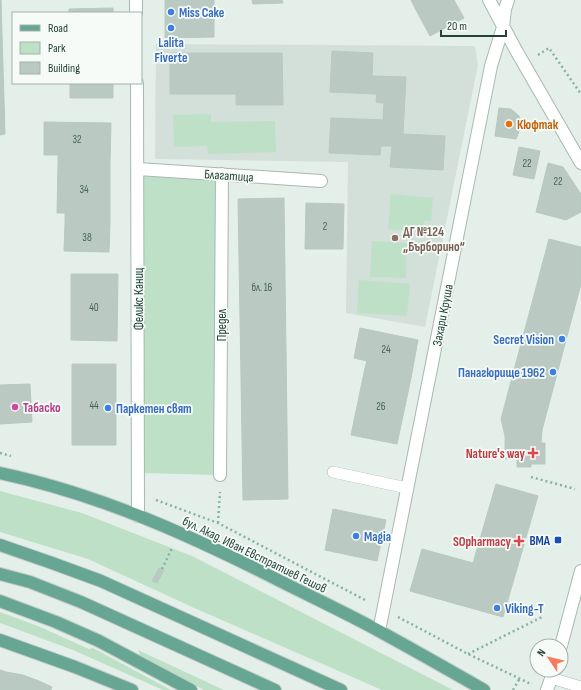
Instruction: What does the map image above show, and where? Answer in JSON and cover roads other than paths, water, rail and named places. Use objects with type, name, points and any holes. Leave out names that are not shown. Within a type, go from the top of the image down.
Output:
[{"type":"main road","name":"бул. Акад. Иван Евстратиев Гешов","points":[[0,474],[75,493],[180,533],[248,565],[379,631],[484,690]]},
{"type":"main road","points":[[0,545],[52,562],[101,581],[341,690]]},
{"type":"main road","points":[[0,574],[30,582],[81,602],[275,690]]},
{"type":"main road","points":[[0,601],[99,640],[191,690]]},
{"type":"main road","points":[[0,640],[68,664],[132,690]]},
{"type":"street","points":[[136,0],[136,12]]},
{"type":"street","points":[[489,0],[581,163]]},
{"type":"street","name":"Захари Круша","points":[[379,631],[491,66],[503,27],[505,9],[508,0]]},
{"type":"street","name":"Феликс Каниц","points":[[137,84],[138,516]]},
{"type":"street","name":"Благатица","points":[[138,169],[321,181]]},
{"type":"street","name":"Предел","points":[[220,475],[222,174]]},
{"type":"street","points":[[563,638],[581,571]]},
{"type":"street","points":[[547,690],[552,678]]},
{"type":"lane","points":[[333,472],[407,488]]},
{"type":"lane","points":[[562,678],[581,687]]},
{"type":"place","name":"Miss Cake","points":[[171,12]]},
{"type":"place","name":"Lalita Fiverte","points":[[171,28]]},
{"type":"place","name":"Кюфтак","points":[[509,124]]},
{"type":"place","name":"ДГ №124 „Бърборино“","points":[[395,238]]},
{"type":"place","name":"Secret Vision","points":[[562,339]]},
{"type":"place","name":"Панагюрище 1962","points":[[553,372]]},
{"type":"place","name":"Табаско","points":[[15,407]]},
{"type":"place","name":"Паркетен свят","points":[[108,408]]},
{"type":"place","name":"Nature's way","points":[[533,453]]},
{"type":"place","name":"Magia","points":[[356,536]]},
{"type":"place","name":"ВМА","points":[[558,540]]},
{"type":"place","name":"SOpharmacy","points":[[519,541]]},
{"type":"place","name":"Viking-T","points":[[497,608]]}]
